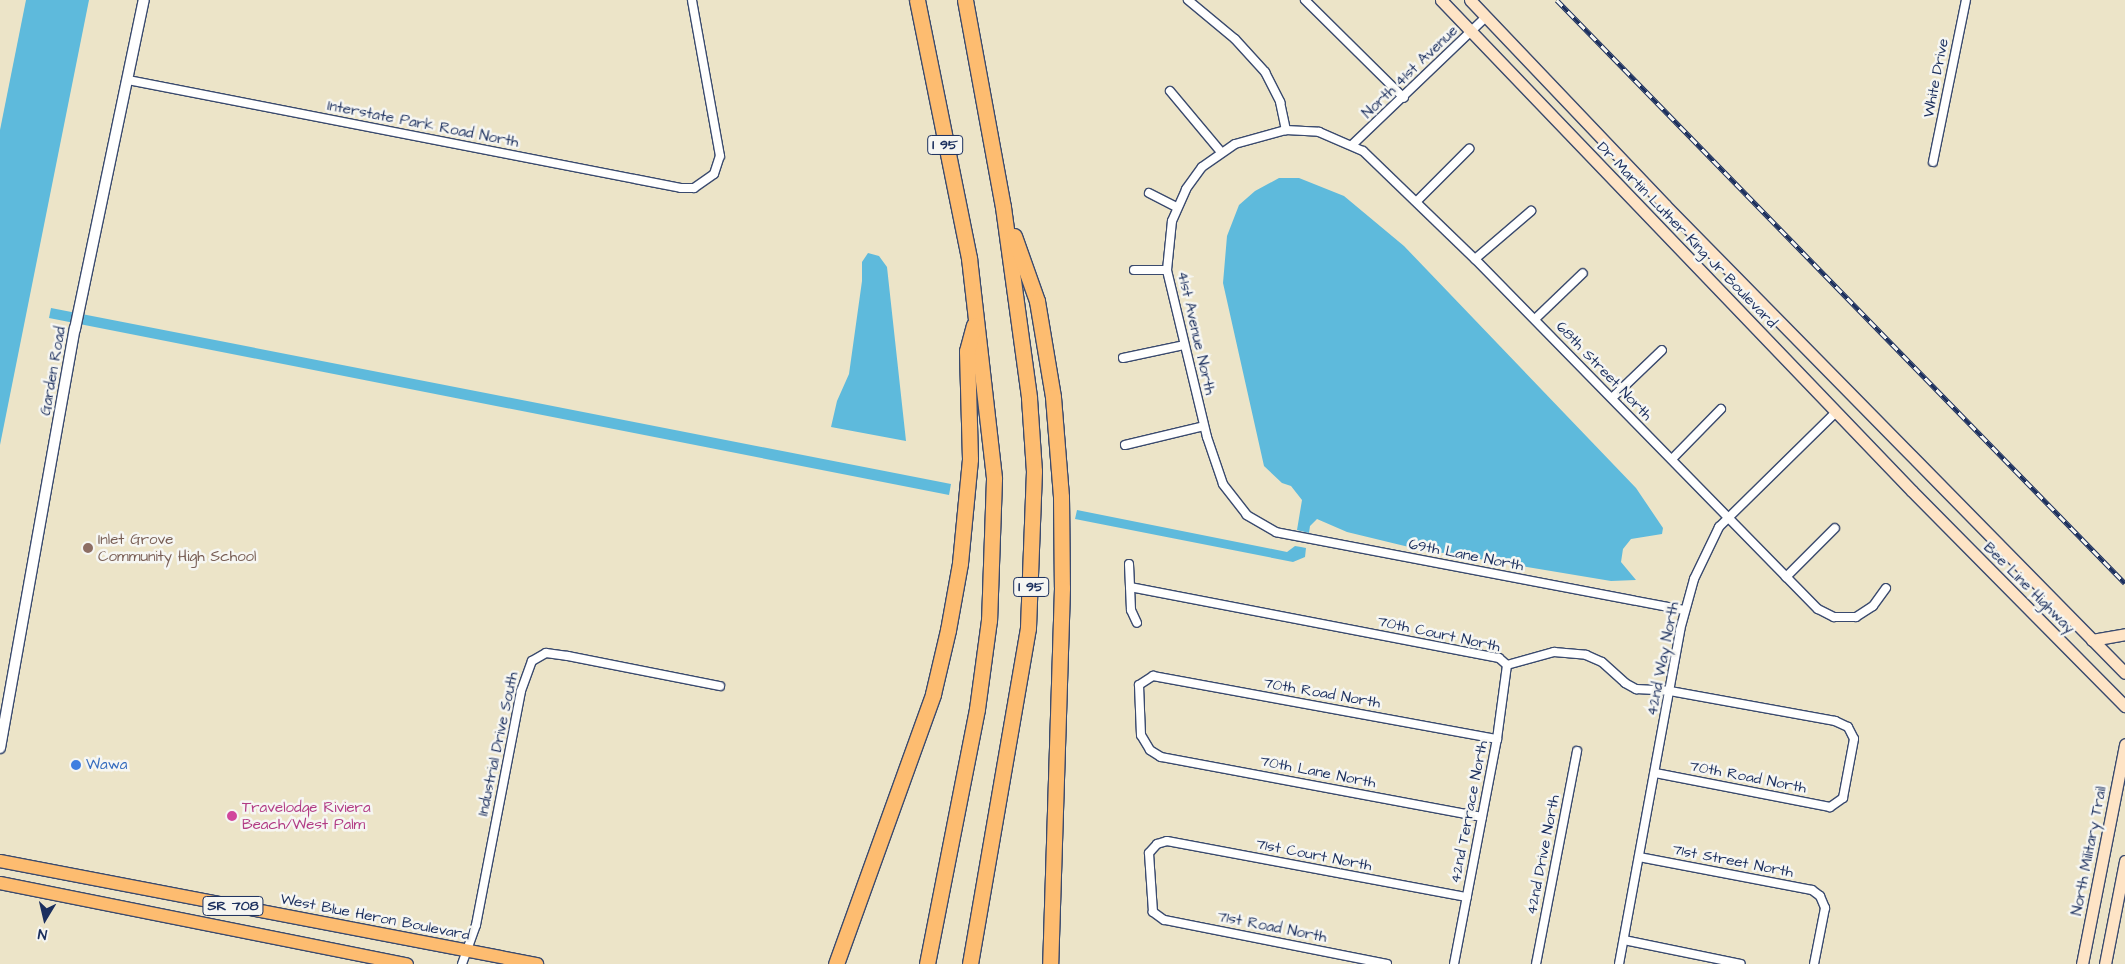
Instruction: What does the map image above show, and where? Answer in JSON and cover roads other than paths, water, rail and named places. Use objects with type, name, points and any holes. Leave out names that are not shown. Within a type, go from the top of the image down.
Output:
[{"type":"highway","name":"I 95","points":[[917,0],[969,258],[994,479],[990,620],[977,709],[928,964]]},
{"type":"highway","name":"I 95","points":[[966,0],[1003,207],[1029,398],[1034,471],[1033,552],[1028,628],[1014,720],[970,964]]},
{"type":"highway","points":[[1003,207],[1037,301],[1053,396],[1061,497],[1062,588],[1050,964]]},
{"type":"highway","points":[[836,964],[840,948],[880,847],[933,694],[948,630],[960,563],[970,459],[967,351],[976,316]]},
{"type":"highway","points":[[827,964],[840,948]]},
{"type":"main road","name":"Dr Martin Luther King Jr Boulevard","points":[[1441,0],[1912,491]]},
{"type":"main road","name":"Dr Martin Luther King Jr Boulevard","points":[[1470,0],[1924,471]]},
{"type":"main road","name":"Bee Line Highway","points":[[1924,471],[2125,673]]},
{"type":"main road","name":"Bee Line Highway","points":[[1912,491],[2125,706]]},
{"type":"main road","points":[[2092,640],[2125,634]]},
{"type":"main road","name":"North Military Trail","points":[[2082,964],[2125,744]]},
{"type":"main road","name":"West Blue Heron Boulevard","points":[[0,861],[537,964]]},
{"type":"main road","points":[[2104,964],[2125,861]]},
{"type":"main road","name":"SR 708","points":[[0,883],[407,964]]},
{"type":"street","name":"Garden Road","points":[[0,748],[75,329],[144,0]]},
{"type":"street","name":"Interstate Park Road North","points":[[128,80],[681,188],[694,188],[710,178],[717,168],[720,149],[692,0]]},
{"type":"street","points":[[1188,0],[1236,39],[1265,72],[1280,102],[1286,130]]},
{"type":"street","points":[[1305,0],[1404,98]]},
{"type":"street","name":"White Drive","points":[[1933,162],[1966,0]]},
{"type":"street","name":"North 41st Avenue","points":[[1352,145],[1404,98],[1486,17]]},
{"type":"street","points":[[1170,91],[1221,152]]},
{"type":"street","name":"41st Avenue North","points":[[1247,516],[1223,484],[1204,426],[1184,346],[1167,270],[1168,241],[1177,207],[1198,172],[1221,152],[1247,139],[1286,130],[1319,132],[1352,145]]},
{"type":"street","name":"68th Street North","points":[[1352,145],[1375,160],[1418,201],[1818,609],[1834,617],[1862,614],[1873,606],[1886,588]]},
{"type":"street","points":[[1418,201],[1469,149]]},
{"type":"street","points":[[1149,193],[1177,207]]},
{"type":"street","points":[[1475,259],[1531,211]]},
{"type":"street","points":[[1134,270],[1167,270]]},
{"type":"street","points":[[1535,319],[1583,273]]},
{"type":"street","points":[[1123,358],[1184,346]]},
{"type":"street","points":[[1612,398],[1662,350]]},
{"type":"street","points":[[1672,459],[1721,409]]},
{"type":"street","name":"42nd Way North","points":[[1619,964],[1684,610],[1705,553],[1719,527],[1837,411]]},
{"type":"street","points":[[1125,446],[1204,426]]},
{"type":"street","name":"69th Lane North","points":[[1247,516],[1276,532],[1684,610]]},
{"type":"street","points":[[1786,577],[1835,528]]},
{"type":"street","points":[[1129,564],[1131,610],[1137,623]]},
{"type":"street","name":"70th Court North","points":[[1130,587],[1500,658],[1507,665],[1566,652],[1602,662],[1625,683],[1636,689],[1670,692],[1835,721],[1848,727],[1854,738],[1843,798],[1836,805]]},
{"type":"street","name":"Industrial Drive South","points":[[462,964],[476,926],[521,691],[532,661],[546,653],[720,686]]},
{"type":"street","name":"42nd Terrace North","points":[[1454,964],[1497,739],[1507,665]]},
{"type":"street","name":"70th Road North","points":[[1150,750],[1141,735],[1139,685],[1143,680],[1152,676],[1497,739]]},
{"type":"street","name":"70th Lane North","points":[[1150,750],[1162,756],[1482,817]]},
{"type":"street","name":"42nd Drive North","points":[[1536,964],[1577,751]]},
{"type":"street","name":"70th Road North","points":[[1655,773],[1823,807],[1836,805]]},
{"type":"street","name":"71st Court North","points":[[1153,912],[1149,854],[1157,844],[1167,841],[1467,897]]},
{"type":"street","name":"71st Street North","points":[[1639,857],[1806,888],[1820,896],[1825,908],[1814,964]]},
{"type":"street","name":"71st Road North","points":[[1153,912],[1164,920],[1387,964]]},
{"type":"street","points":[[1624,940],[1741,964]]},
{"type":"water","points":[[26,0],[89,0],[0,445],[0,130]]},
{"type":"water","points":[[1279,178],[1299,178],[1344,196],[1404,246],[1636,488],[1663,528],[1662,534],[1631,539],[1623,549],[1621,562],[1636,580],[1611,581],[1413,548],[1347,532],[1317,519],[1310,526],[1309,533],[1297,530],[1302,500],[1291,486],[1282,483],[1264,466],[1223,283],[1227,236],[1239,205],[1255,191]]},
{"type":"water","points":[[868,253],[879,256],[887,267],[906,441],[831,427],[837,401],[849,374],[862,281],[862,262]]},
{"type":"water","points":[[51,308],[951,484],[949,495],[49,318]]},
{"type":"water","points":[[1077,510],[1287,552],[1295,546],[1306,548],[1305,557],[1293,562],[1075,519]]},
{"type":"railway","points":[[1557,0],[2125,583]]},
{"type":"place","name":"Inlet Grove Community High School","points":[[88,548]]},
{"type":"place","name":"Wawa","points":[[76,765]]},
{"type":"place","name":"Travelodge Riviera Beach/West Palm","points":[[232,816]]}]
